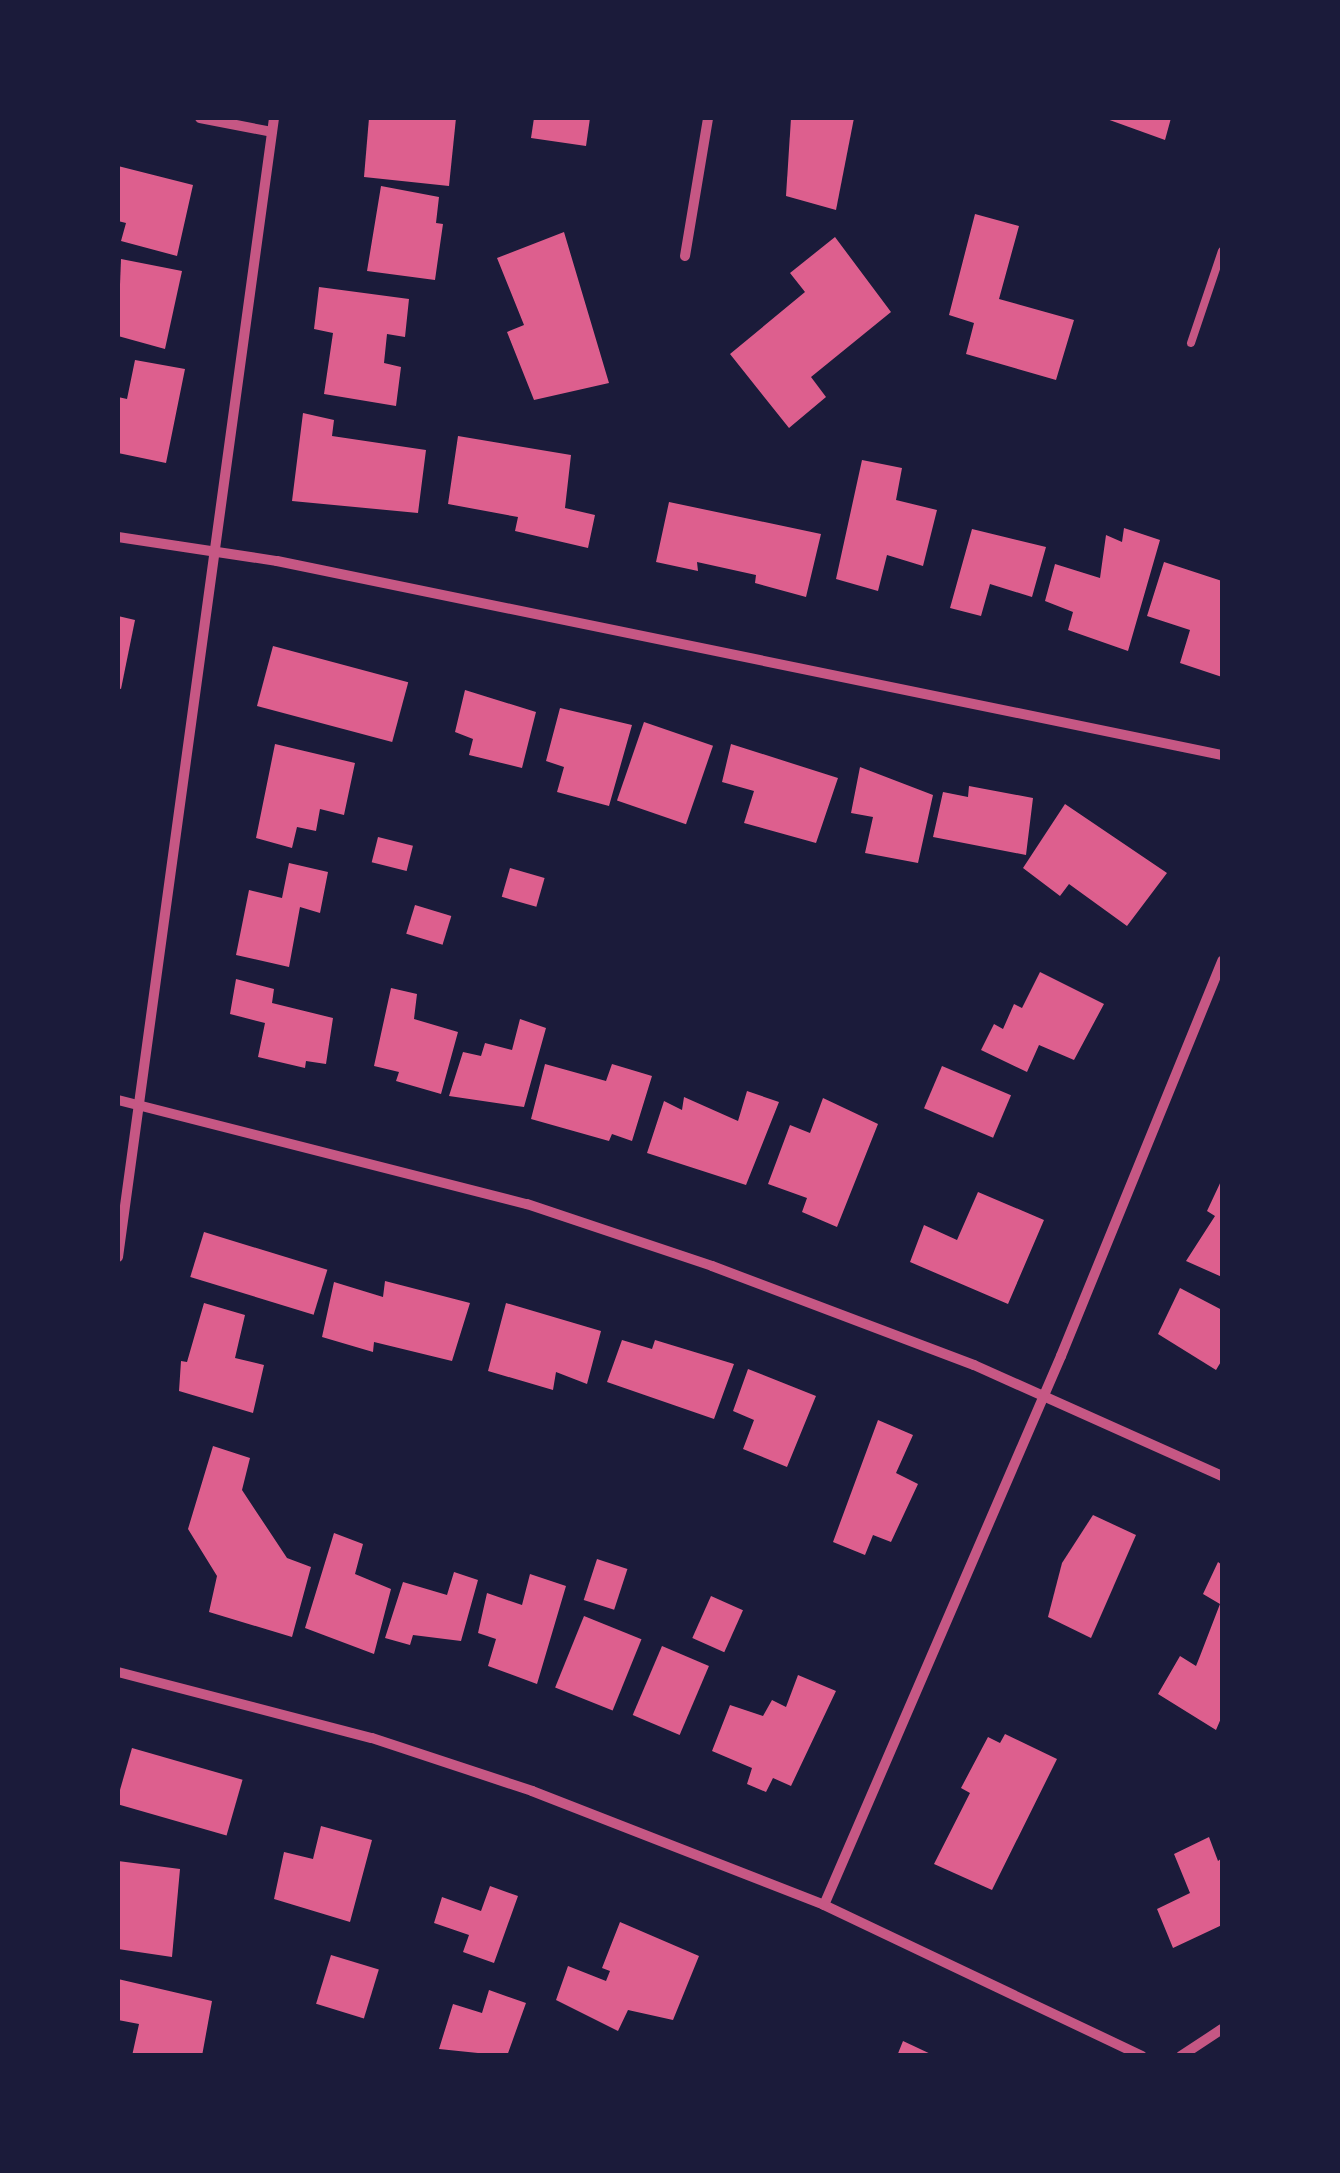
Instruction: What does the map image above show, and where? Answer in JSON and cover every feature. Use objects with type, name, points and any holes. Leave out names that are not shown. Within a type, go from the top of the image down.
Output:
[{"type":"street","points":[[200,118],[272,132]]},
{"type":"street","points":[[118,1256],[143,1107],[274,118]]},
{"type":"street","points":[[685,256],[708,118]]},
{"type":"street","points":[[118,538],[216,553],[1222,755]]},
{"type":"street","points":[[824,1905],[1044,1397],[1222,961]]},
{"type":"street","points":[[118,1100],[527,1204],[731,1274],[1044,1397],[1222,1476]]},
{"type":"street","points":[[118,1672],[443,1762],[824,1905],[1142,2056]]},
{"type":"street","points":[[1181,2056],[1222,2029]]},
{"type":"lane","points":[[1191,343],[1222,251]]},
{"type":"building","points":[[369,118],[456,118],[449,186],[364,177]]},
{"type":"building","points":[[534,118],[590,118],[586,146],[531,138]]},
{"type":"building","points":[[791,118],[854,118],[836,210],[786,196]]},
{"type":"building","points":[[1104,118],[1171,118],[1165,140]]},
{"type":"building","points":[[118,166],[193,185],[177,256],[121,241],[126,223],[118,221]]},
{"type":"building","points":[[381,186],[439,197],[436,223],[443,224],[435,280],[367,271]]},
{"type":"building","points":[[975,214],[1019,226],[999,299],[1074,320],[1056,380],[966,354],[974,323],[949,315]]},
{"type":"building","points":[[564,232],[609,383],[534,400],[507,332],[524,325],[497,258]]},
{"type":"building","points":[[835,237],[891,312],[811,377],[826,397],[789,428],[730,354],[805,292],[790,273]]},
{"type":"building","points":[[121,259],[182,271],[165,349],[118,336]]},
{"type":"building","points":[[319,287],[409,299],[405,337],[387,334],[384,363],[401,367],[396,406],[324,394],[333,333],[314,329]]},
{"type":"building","points":[[135,360],[185,369],[166,463],[118,453],[118,397],[127,399]]},
{"type":"building","points":[[303,413],[334,420],[332,436],[426,450],[418,513],[292,501]]},
{"type":"building","points":[[458,436],[571,455],[565,508],[595,515],[588,548],[515,531],[518,517],[448,504]]},
{"type":"building","points":[[862,460],[902,468],[896,500],[937,510],[923,566],[887,555],[878,591],[836,579]]},
{"type":"building","points":[[669,502],[821,534],[806,597],[755,583],[756,575],[697,562],[698,571],[656,562]]},
{"type":"building","points":[[1124,528],[1160,540],[1128,651],[1068,630],[1073,612],[1045,601],[1055,564],[1100,578],[1106,535],[1122,542]]},
{"type":"building","points":[[972,529],[1046,547],[1032,597],[990,584],[981,616],[950,608]]},
{"type":"building","points":[[1164,562],[1222,581],[1222,677],[1180,663],[1190,630],[1147,616]]},
{"type":"building","points":[[118,616],[135,620],[121,689],[118,688]]},
{"type":"building","points":[[273,646],[408,682],[392,742],[257,706]]},
{"type":"building","points":[[465,690],[536,712],[522,768],[469,755],[473,739],[455,732]]},
{"type":"building","points":[[560,708],[632,725],[609,806],[557,792],[564,767],[546,761]]},
{"type":"building","points":[[644,722],[713,746],[686,824],[617,800]]},
{"type":"building","points":[[275,744],[355,763],[344,815],[320,809],[316,831],[297,827],[292,848],[256,838]]},
{"type":"building","points":[[731,744],[838,778],[816,843],[744,823],[754,791],[722,782]]},
{"type":"building","points":[[860,767],[933,795],[918,863],[865,853],[873,817],[851,813]]},
{"type":"building","points":[[969,786],[1033,798],[1026,855],[933,837],[943,792],[968,797]]},
{"type":"building","points":[[1065,804],[1167,873],[1127,926],[1069,884],[1060,896],[1023,868]]},
{"type":"building","points":[[378,837],[413,846],[407,871],[372,862]]},
{"type":"building","points":[[289,863],[328,872],[320,913],[300,907],[289,967],[236,955],[249,890],[282,898]]},
{"type":"building","points":[[510,868],[545,878],[536,907],[502,897]]},
{"type":"building","points":[[415,905],[451,916],[443,945],[406,934]]},
{"type":"building","points":[[1040,972],[1104,1004],[1074,1060],[1039,1045],[1027,1072],[981,1050],[994,1024],[1003,1029],[1014,1004],[1022,1008]]},
{"type":"building","points":[[236,979],[274,989],[272,1003],[333,1018],[326,1064],[306,1061],[305,1068],[258,1057],[265,1023],[230,1014]]},
{"type":"building","points":[[391,988],[417,994],[414,1019],[458,1032],[441,1094],[396,1081],[399,1072],[374,1066]]},
{"type":"building","points":[[520,1019],[546,1028],[524,1107],[449,1096],[463,1052],[481,1056],[485,1043],[512,1050]]},
{"type":"building","points":[[545,1064],[606,1081],[612,1064],[652,1076],[632,1141],[612,1134],[609,1141],[531,1119]]},
{"type":"building","points":[[942,1066],[1011,1095],[993,1138],[924,1108]]},
{"type":"building","points":[[747,1091],[779,1102],[746,1185],[647,1153],[664,1101],[682,1110],[684,1097],[738,1121]]},
{"type":"building","points":[[823,1098],[878,1124],[837,1227],[802,1212],[807,1198],[768,1184],[790,1125],[810,1133]]},
{"type":"building","points":[[1222,1179],[1222,1277],[1186,1261],[1215,1216],[1207,1211]]},
{"type":"building","points":[[978,1192],[1044,1220],[1008,1304],[910,1262],[924,1225],[957,1240]]},
{"type":"building","points":[[204,1232],[327,1270],[314,1315],[190,1277]]},
{"type":"building","points":[[385,1281],[470,1303],[452,1361],[374,1342],[373,1352],[322,1337],[334,1282],[383,1297]]},
{"type":"building","points":[[1180,1288],[1222,1310],[1222,1360],[1216,1370],[1158,1334]]},
{"type":"building","points":[[204,1303],[245,1315],[235,1358],[264,1365],[253,1413],[179,1391],[181,1361],[187,1362]]},
{"type":"building","points":[[506,1303],[601,1331],[587,1384],[556,1372],[553,1390],[488,1371]]},
{"type":"building","points":[[622,1340],[652,1349],[655,1340],[734,1364],[714,1419],[607,1382]]},
{"type":"building","points":[[748,1369],[816,1396],[787,1467],[743,1449],[754,1420],[733,1411]]},
{"type":"building","points":[[878,1420],[913,1435],[896,1473],[918,1484],[891,1542],[873,1535],[865,1555],[833,1542]]},
{"type":"building","points":[[213,1446],[250,1458],[242,1490],[287,1558],[311,1567],[292,1637],[209,1612],[217,1576],[188,1529]]},
{"type":"building","points":[[1093,1515],[1136,1535],[1091,1638],[1048,1617],[1062,1563]]},
{"type":"building","points":[[334,1533],[363,1544],[355,1574],[391,1589],[374,1654],[305,1628]]},
{"type":"building","points":[[597,1559],[627,1569],[614,1610],[584,1600]]},
{"type":"building","points":[[1218,1562],[1222,1565],[1222,1716],[1216,1730],[1158,1694],[1180,1656],[1196,1666],[1220,1604],[1203,1594]]},
{"type":"building","points":[[454,1572],[478,1580],[461,1641],[413,1635],[410,1645],[385,1638],[403,1582],[447,1595]]},
{"type":"building","points":[[530,1574],[566,1586],[537,1684],[488,1666],[496,1639],[478,1633],[487,1593],[522,1605]]},
{"type":"building","points":[[711,1596],[743,1610],[724,1652],[692,1638]]},
{"type":"building","points":[[584,1616],[641,1639],[613,1711],[555,1687]]},
{"type":"building","points":[[662,1646],[709,1666],[680,1735],[633,1715]]},
{"type":"building","points":[[798,1675],[836,1691],[791,1786],[773,1778],[766,1792],[747,1784],[752,1768],[712,1751],[730,1705],[763,1716],[772,1700],[786,1707]]},
{"type":"building","points":[[1005,1734],[1057,1759],[992,1890],[934,1864],[970,1793],[961,1788],[988,1737],[1000,1743]]},
{"type":"building","points":[[132,1748],[243,1780],[227,1835],[118,1804]]},
{"type":"building","points":[[321,1826],[372,1840],[350,1922],[274,1899],[284,1852],[313,1859]]},
{"type":"building","points":[[1209,1837],[1218,1861],[1222,1858],[1222,1925],[1173,1948],[1157,1909],[1190,1893],[1174,1854]]},
{"type":"building","points":[[118,1861],[180,1869],[172,1957],[118,1949]]},
{"type":"building","points":[[490,1886],[518,1896],[494,1963],[463,1952],[469,1935],[434,1923],[442,1897],[481,1911]]},
{"type":"building","points":[[620,1922],[699,1956],[673,2020],[628,2010],[618,2031],[556,2000],[568,1966],[606,1981],[610,1971],[602,1968]]},
{"type":"building","points":[[331,1955],[379,1970],[364,2018],[316,2004]]},
{"type":"building","points":[[118,1979],[212,2001],[202,2056],[132,2056],[139,2024],[118,2020]]},
{"type":"building","points":[[489,1990],[526,2003],[507,2056],[439,2049],[453,2004],[482,2013]]},
{"type":"building","points":[[903,2041],[935,2056],[897,2056]]}]
